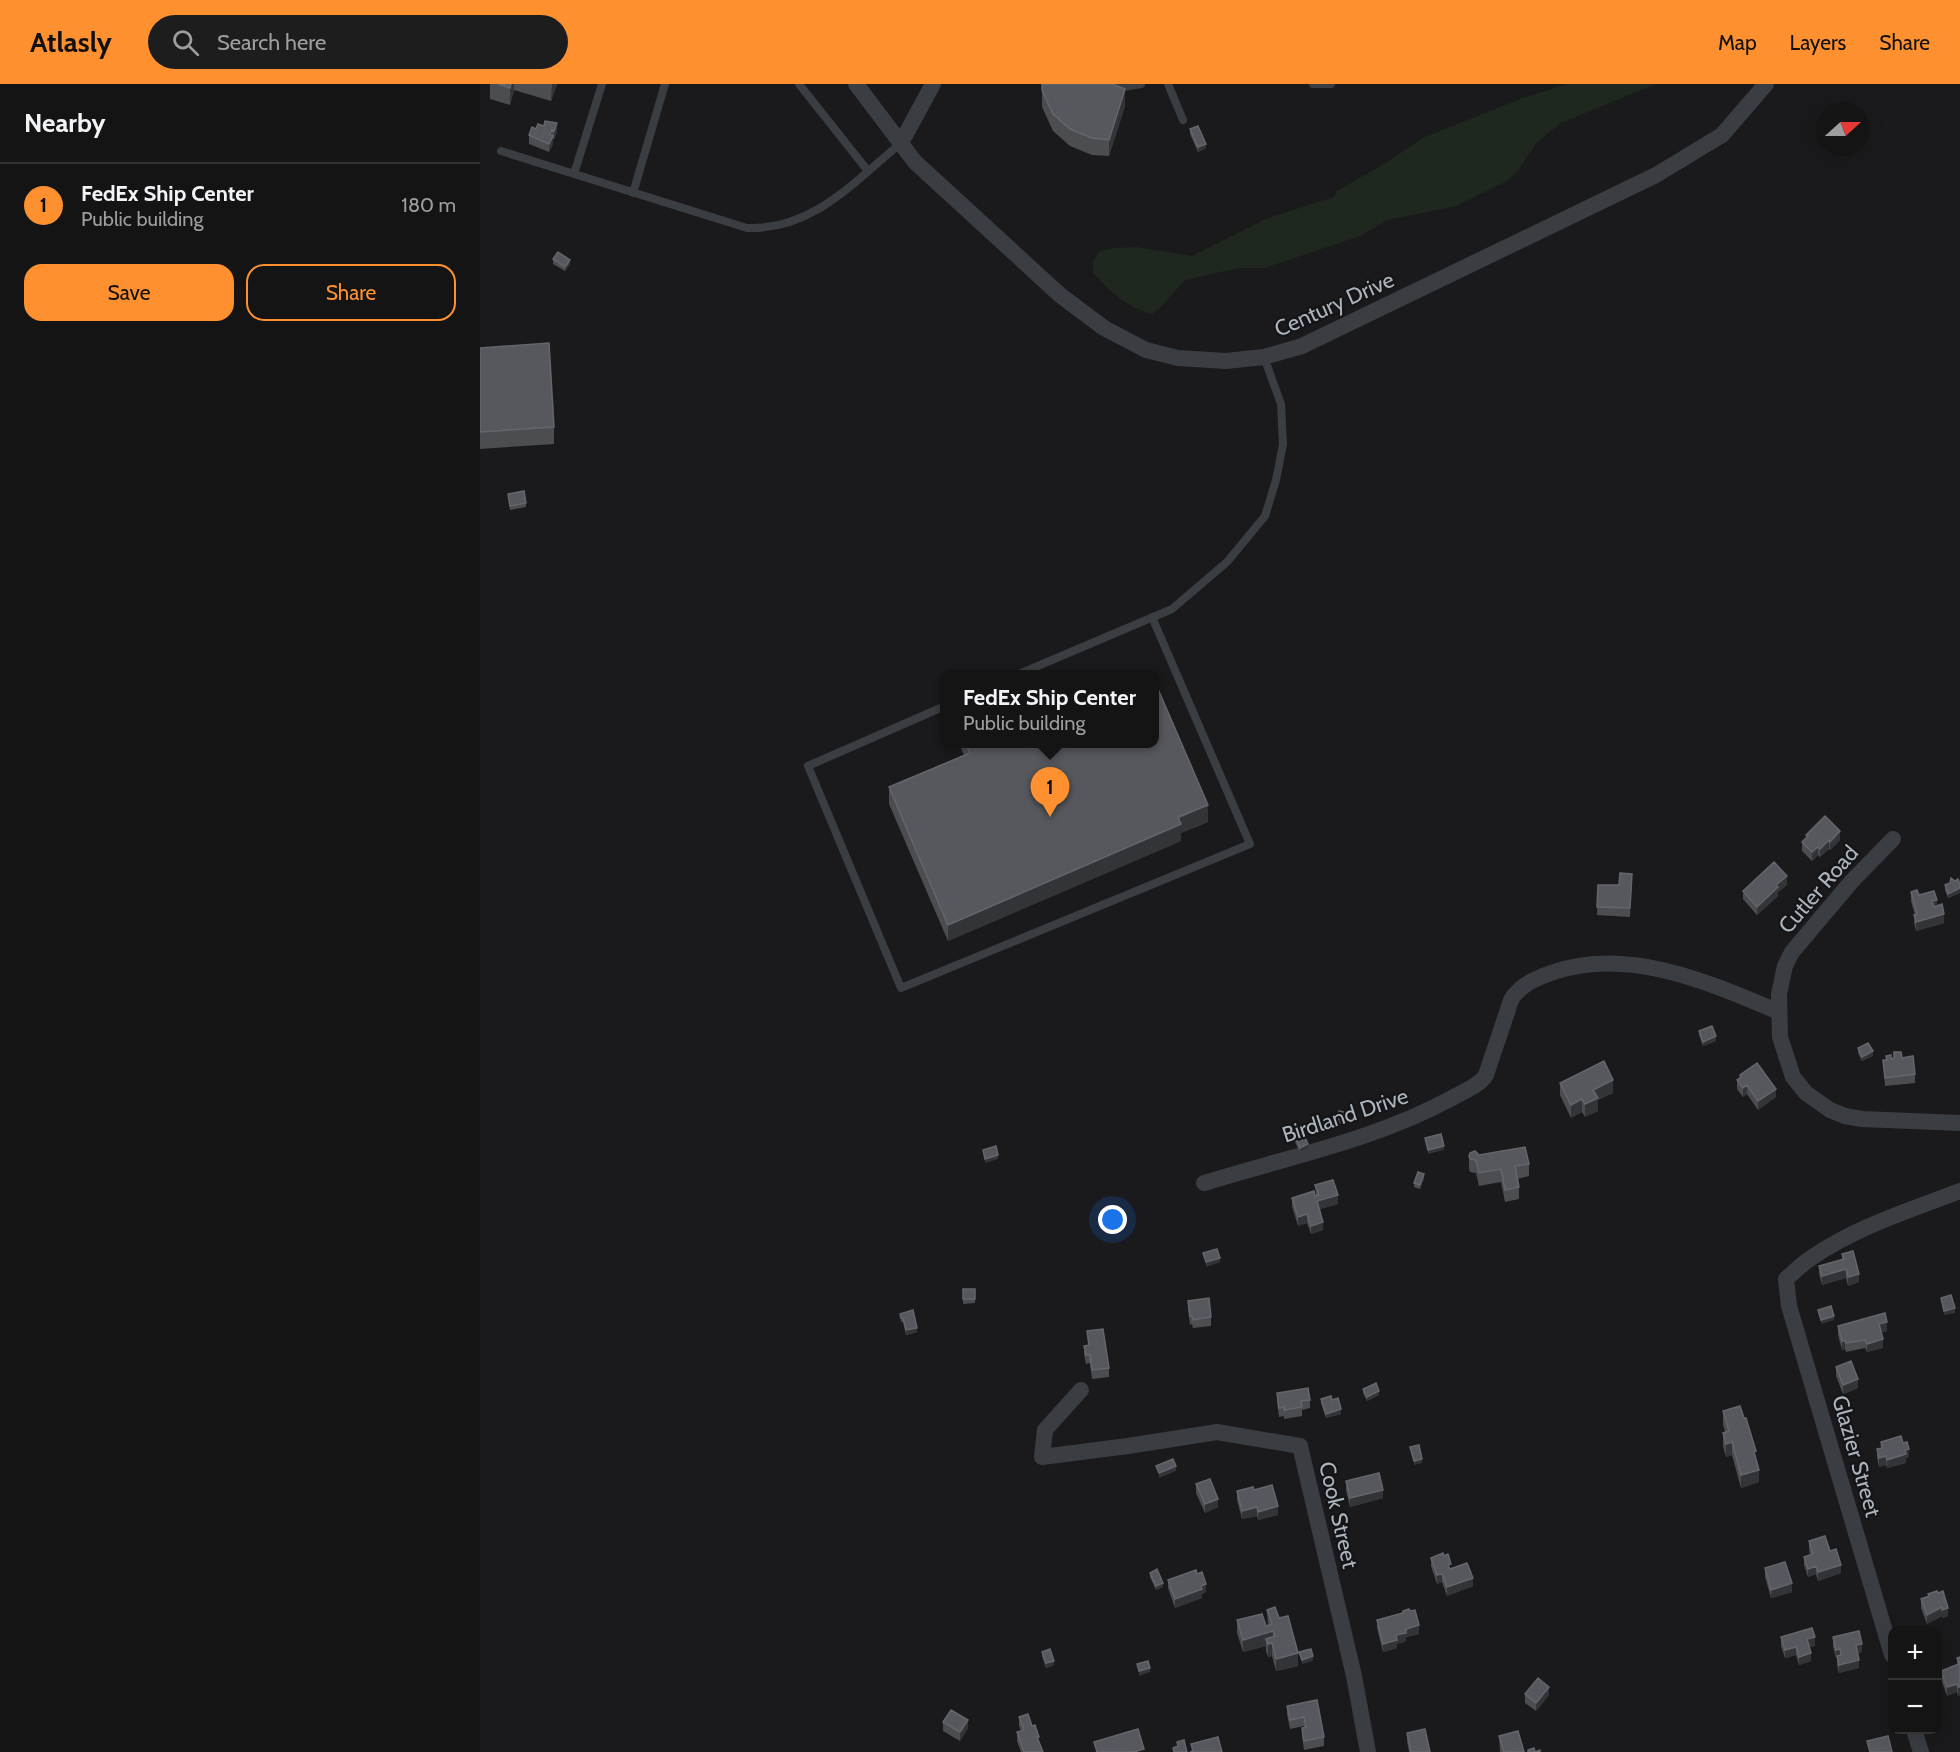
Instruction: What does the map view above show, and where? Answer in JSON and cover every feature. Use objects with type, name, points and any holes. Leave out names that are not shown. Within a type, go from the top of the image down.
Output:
[{"type":"street","name":"Century Drive","points":[[856,84],[915,162],[1060,295],[1104,328],[1146,350],[1178,358],[1226,360],[1264,357],[1302,346],[1656,176],[1722,135],[1766,84]]},
{"type":"street","points":[[901,143],[933,84]]},
{"type":"street","name":"Cutler Road","points":[[1893,839],[1852,881],[1792,952],[1781,982],[1780,1037],[1793,1077],[1806,1094],[1830,1110],[1862,1119],[1960,1123]]},
{"type":"street","name":"Birdland Drive","points":[[1204,1183],[1398,1125],[1465,1091],[1486,1075],[1512,998],[1524,986],[1538,978],[1570,967],[1615,963],[1655,968],[1696,979],[1779,1011]]},
{"type":"street","name":"Glazier Street","points":[[1888,1638],[1789,1306],[1786,1279],[1810,1258],[1852,1234],[1960,1191]]},
{"type":"street","name":"Cook Street","points":[[1081,1390],[1046,1430],[1042,1456],[1217,1432],[1300,1446],[1354,1676],[1368,1752]]},
{"type":"street","points":[[1915,1734],[1921,1752]]},
{"type":"lane","points":[[574,174],[602,84]]},
{"type":"lane","points":[[633,193],[665,84]]},
{"type":"lane","points":[[800,84],[868,171]]},
{"type":"lane","points":[[1119,84],[1124,87],[1141,84]]},
{"type":"lane","points":[[1168,84],[1183,120]]},
{"type":"lane","points":[[1312,84],[1331,84]]},
{"type":"lane","points":[[501,151],[747,228],[767,229],[790,224],[811,215],[901,143]]},
{"type":"lane","points":[[1030,670],[1172,609],[1227,562],[1265,516],[1276,480],[1283,444],[1281,404],[1264,357]]},
{"type":"lane","points":[[940,708],[808,765],[901,988],[1250,844],[1152,617]]},
{"type":"shaded area","points":[[1567,84],[1656,84],[1561,123],[1537,142],[1517,172],[1505,182],[1456,206],[1387,220],[1360,236],[1264,268],[1238,268],[1185,280],[1152,314],[1127,303],[1093,273],[1093,261],[1099,252],[1115,248],[1136,247],[1192,256],[1268,218],[1334,197],[1337,191],[1425,137],[1523,98]]},
{"type":"building","points":[[498,84],[511,84],[510,88]]},
{"type":"building","points":[[1042,84],[1112,84],[1125,89],[1109,140],[1092,138],[1070,129],[1053,114],[1042,90]]},
{"type":"building","points":[[545,121],[557,123],[550,134],[553,136],[549,144],[529,135],[532,127],[536,129],[538,124],[544,126]]},
{"type":"building","points":[[1198,126],[1206,144],[1198,147],[1190,129]]},
{"type":"building","points":[[558,252],[570,260],[565,267],[553,259]]},
{"type":"building","points":[[549,343],[554,427],[480,432],[480,348]]},
{"type":"building","points":[[524,491],[526,503],[510,506],[508,494]]},
{"type":"building","points":[[1159,691],[1208,805],[1178,817],[1181,824],[948,925],[889,787],[970,753],[968,748],[1159,748]]},
{"type":"building","points":[[1825,816],[1840,831],[1830,842],[1829,840],[1820,849],[1818,847],[1812,852],[1802,842]]},
{"type":"building","points":[[1774,862],[1787,876],[1757,907],[1743,891]]},
{"type":"building","points":[[1620,873],[1632,874],[1630,908],[1597,907],[1598,885],[1619,885]]},
{"type":"building","points":[[1951,878],[1955,881],[1958,879],[1960,888],[1948,894],[1945,885],[1950,883]]},
{"type":"building","points":[[1917,890],[1919,895],[1934,891],[1937,900],[1932,901],[1934,907],[1942,904],[1944,914],[1916,922],[1914,915],[1917,914],[1911,892]]},
{"type":"building","points":[[1712,1026],[1716,1036],[1703,1042],[1699,1031]]},
{"type":"building","points":[[1868,1043],[1873,1051],[1862,1057],[1858,1048]]},
{"type":"building","points":[[1894,1052],[1901,1052],[1902,1058],[1913,1056],[1915,1074],[1885,1078],[1883,1060],[1887,1060],[1886,1056],[1891,1055],[1891,1059],[1894,1058]]},
{"type":"building","points":[[1604,1061],[1613,1080],[1593,1090],[1598,1098],[1585,1104],[1582,1099],[1571,1105],[1560,1083]]},
{"type":"building","points":[[1757,1063],[1776,1089],[1758,1101],[1747,1085],[1743,1088],[1737,1080],[1741,1077],[1740,1075]]},
{"type":"building","points":[[1339,1111],[1348,1113],[1346,1121],[1337,1119]]},
{"type":"building","points":[[1301,1129],[1308,1144],[1300,1148],[1293,1133]]},
{"type":"building","points":[[1441,1134],[1444,1146],[1428,1150],[1425,1138]]},
{"type":"building","points":[[996,1146],[998,1155],[985,1159],[983,1150]]},
{"type":"building","points":[[1525,1147],[1529,1164],[1515,1166],[1519,1187],[1505,1190],[1501,1169],[1479,1173],[1476,1160],[1470,1159],[1469,1156],[1475,1151],[1479,1155]]},
{"type":"building","points":[[1418,1172],[1424,1174],[1420,1185],[1414,1183]]},
{"type":"building","points":[[1333,1180],[1338,1195],[1317,1201],[1323,1222],[1311,1226],[1307,1214],[1298,1217],[1292,1198],[1314,1191],[1315,1196],[1319,1195],[1315,1185]]},
{"type":"building","points":[[1217,1249],[1220,1258],[1206,1262],[1203,1253]]},
{"type":"building","points":[[1853,1251],[1859,1274],[1848,1277],[1846,1269],[1822,1276],[1819,1266],[1844,1259],[1842,1254]]},
{"type":"building","points":[[963,1289],[975,1289],[975,1299],[963,1299]]},
{"type":"building","points":[[1951,1295],[1955,1308],[1944,1311],[1941,1298]]},
{"type":"building","points":[[1209,1298],[1211,1317],[1193,1320],[1190,1316],[1188,1301]]},
{"type":"building","points":[[1831,1306],[1834,1316],[1821,1320],[1818,1310]]},
{"type":"building","points":[[913,1310],[917,1328],[906,1330],[900,1314]]},
{"type":"building","points":[[1885,1313],[1887,1322],[1879,1324],[1883,1339],[1867,1344],[1865,1340],[1846,1343],[1842,1341],[1838,1326]]},
{"type":"building","points":[[1103,1329],[1109,1368],[1092,1370],[1090,1355],[1086,1355],[1084,1346],[1089,1345],[1087,1331]]},
{"type":"building","points":[[1851,1361],[1858,1379],[1843,1385],[1836,1367]]},
{"type":"building","points":[[1376,1383],[1379,1391],[1367,1397],[1363,1389]]},
{"type":"building","points":[[1308,1388],[1310,1400],[1301,1401],[1302,1407],[1284,1410],[1284,1407],[1279,1408],[1277,1393]]},
{"type":"building","points":[[1331,1396],[1332,1400],[1338,1398],[1341,1409],[1326,1414],[1321,1399]]},
{"type":"building","points":[[1740,1406],[1756,1451],[1754,1452],[1759,1470],[1741,1475],[1732,1442],[1726,1444],[1723,1433],[1729,1431],[1723,1411]]},
{"type":"building","points":[[1901,1436],[1903,1443],[1907,1442],[1909,1449],[1905,1450],[1906,1454],[1887,1460],[1886,1456],[1879,1458],[1877,1449],[1882,1448],[1881,1442]]},
{"type":"building","points":[[1419,1445],[1422,1459],[1414,1461],[1410,1447]]},
{"type":"building","points":[[1173,1459],[1176,1466],[1159,1473],[1156,1466]]},
{"type":"building","points":[[1379,1473],[1383,1490],[1350,1498],[1346,1481]]},
{"type":"building","points":[[1210,1479],[1218,1499],[1205,1504],[1196,1484]]},
{"type":"building","points":[[1272,1485],[1278,1506],[1258,1512],[1257,1507],[1242,1511],[1237,1491],[1253,1487],[1254,1490]]},
{"type":"building","points":[[1825,1536],[1830,1551],[1836,1549],[1841,1565],[1818,1572],[1816,1566],[1808,1569],[1804,1557],[1813,1554],[1809,1541]]},
{"type":"building","points":[[1443,1553],[1444,1556],[1448,1554],[1450,1569],[1467,1563],[1473,1578],[1447,1587],[1442,1574],[1437,1575],[1431,1558]]},
{"type":"building","points":[[1785,1562],[1792,1583],[1771,1590],[1765,1568]]},
{"type":"building","points":[[1157,1569],[1163,1583],[1156,1586],[1150,1573]]},
{"type":"building","points":[[1196,1570],[1197,1574],[1202,1572],[1206,1584],[1201,1586],[1202,1589],[1175,1599],[1168,1580]]},
{"type":"building","points":[[1937,1591],[1938,1593],[1943,1591],[1948,1608],[1942,1610],[1942,1607],[1927,1615],[1921,1599]]},
{"type":"building","points":[[1275,1607],[1279,1618],[1288,1616],[1298,1653],[1276,1659],[1272,1643],[1268,1644],[1266,1639],[1275,1636],[1273,1631],[1243,1640],[1237,1620],[1262,1614],[1266,1626],[1272,1624],[1267,1610]]},
{"type":"building","points":[[1409,1609],[1410,1611],[1415,1610],[1419,1625],[1406,1629],[1406,1633],[1396,1635],[1397,1640],[1383,1644],[1377,1620],[1403,1613]]},
{"type":"building","points":[[1812,1628],[1815,1637],[1807,1639],[1811,1653],[1799,1657],[1796,1647],[1785,1650],[1781,1637]]},
{"type":"building","points":[[1859,1631],[1862,1644],[1856,1645],[1859,1660],[1839,1665],[1837,1656],[1841,1655],[1840,1649],[1836,1650],[1833,1637]]},
{"type":"building","points":[[1050,1649],[1054,1661],[1046,1663],[1042,1652]]},
{"type":"building","points":[[1311,1649],[1313,1656],[1302,1660],[1299,1652]]},
{"type":"building","points":[[1960,1657],[1960,1687],[1957,1684],[1947,1687],[1942,1671],[1959,1664],[1957,1658]]},
{"type":"building","points":[[1148,1661],[1150,1668],[1139,1671],[1137,1664]]},
{"type":"building","points":[[1538,1678],[1549,1687],[1536,1703],[1525,1694]]},
{"type":"building","points":[[1317,1700],[1324,1737],[1304,1741],[1302,1728],[1306,1727],[1304,1717],[1290,1720],[1287,1706]]},
{"type":"building","points":[[951,1710],[968,1720],[960,1732],[943,1722]]},
{"type":"building","points":[[1028,1714],[1032,1726],[1035,1725],[1043,1752],[1024,1752],[1017,1732],[1024,1730],[1019,1717]]},
{"type":"building","points":[[1138,1729],[1144,1749],[1134,1752],[1097,1752],[1094,1742]]},
{"type":"building","points":[[1425,1729],[1430,1752],[1411,1752],[1407,1733]]},
{"type":"building","points":[[1518,1731],[1524,1752],[1504,1752],[1499,1736]]},
{"type":"building","points":[[1888,1736],[1892,1752],[1870,1752],[1867,1741]]},
{"type":"building","points":[[1218,1737],[1222,1752],[1190,1752],[1193,1751],[1191,1744]]},
{"type":"building","points":[[1184,1740],[1187,1752],[1174,1752],[1173,1748],[1178,1746],[1177,1742]]},
{"type":"place","name":"FedEx Ship Center","points":[[1050,817]]}]
